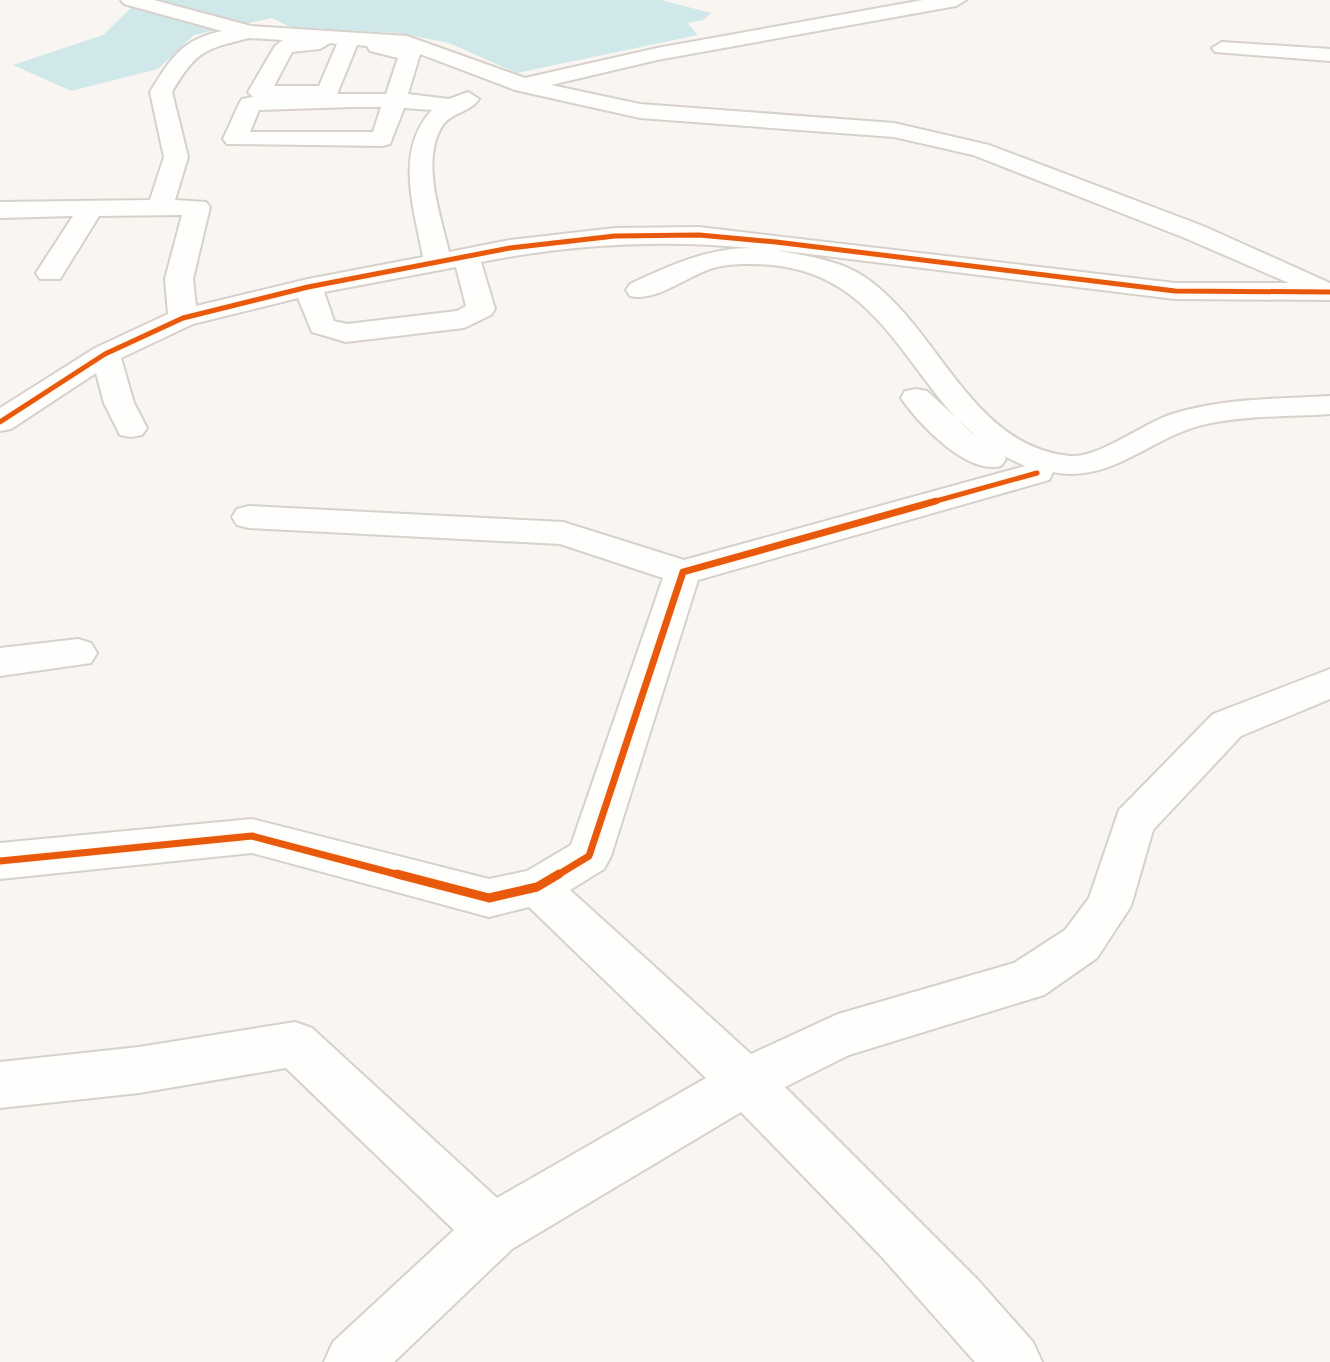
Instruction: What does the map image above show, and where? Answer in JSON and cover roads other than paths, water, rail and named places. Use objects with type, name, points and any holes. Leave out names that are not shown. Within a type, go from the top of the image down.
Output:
[{"type":"street","points":[[131,0],[245,31],[407,42],[523,85],[640,111],[894,130],[981,149],[1194,232],[1330,292]]},
{"type":"street","points":[[438,262],[419,156],[424,134],[439,115],[462,101],[657,54],[956,0]]},
{"type":"street","points":[[160,208],[176,157],[161,92],[179,62],[198,43],[245,31]]},
{"type":"street","points":[[347,44],[410,54],[393,102],[382,139],[235,139],[250,104],[393,102],[428,101],[453,107]]},
{"type":"street","points":[[1222,48],[1330,55]]},
{"type":"street","points":[[309,139],[324,103]]},
{"type":"street","points":[[0,210],[197,207],[179,279],[183,318]]},
{"type":"street","points":[[50,273],[92,209]]},
{"type":"street","points":[[0,422],[105,354],[183,318],[308,287],[466,256],[615,236],[699,235],[1175,291],[1330,292]]},
{"type":"street","points":[[832,250],[853,281],[899,324],[958,404],[985,432],[1055,470]]},
{"type":"street","points":[[640,290],[683,268],[722,256],[767,255],[822,268],[853,281]]},
{"type":"street","points":[[308,287],[322,326],[346,333],[464,319],[481,309],[466,256]]},
{"type":"street","points":[[105,354],[119,403],[131,428]]},
{"type":"street","points":[[916,398],[935,421],[964,446],[1001,465],[1055,470]]},
{"type":"street","points":[[249,517],[563,533],[683,572],[1102,458],[1194,415],[1330,405]]},
{"type":"street","points":[[0,861],[252,836],[489,898],[537,887],[589,856],[683,572]]},
{"type":"street","points":[[0,662],[78,653]]},
{"type":"street","points":[[353,1362],[493,1230],[746,1082],[838,1036],[1027,980],[1081,944],[1109,906],[1134,822],[1227,725],[1330,682]]},
{"type":"street","points":[[537,887],[746,1082],[947,1284],[1013,1362]]},
{"type":"street","points":[[0,1086],[139,1070],[295,1044],[493,1230]]},
{"type":"water","points":[[139,0],[661,0],[711,13],[703,20],[687,23],[698,35],[517,73],[449,43],[398,33],[290,27],[272,18],[194,35],[158,69],[71,91],[13,65],[103,35]]}]
